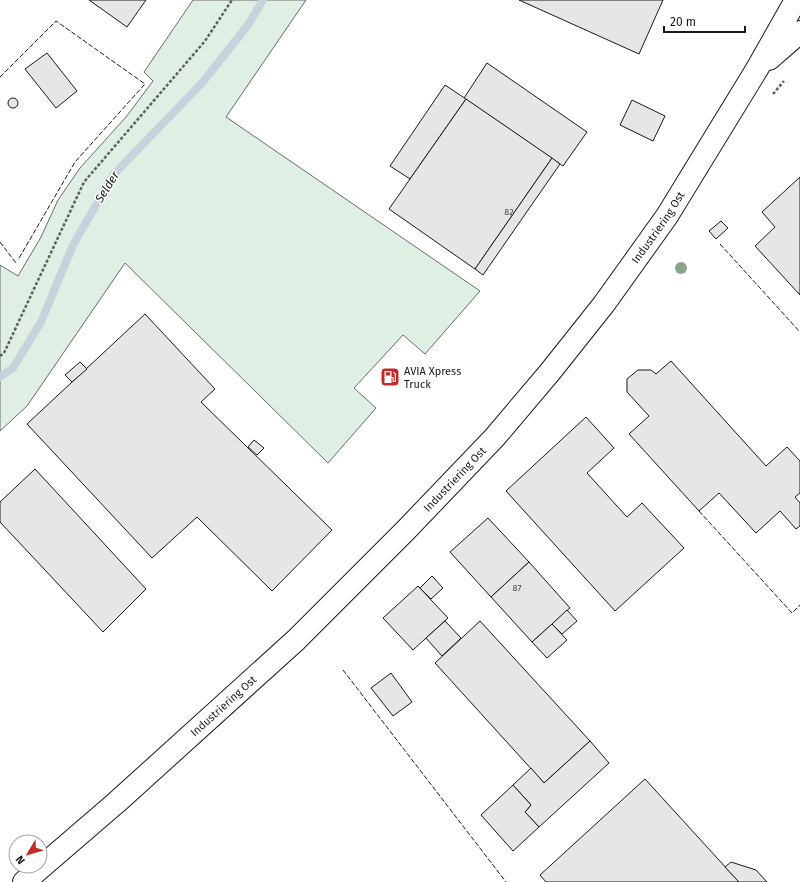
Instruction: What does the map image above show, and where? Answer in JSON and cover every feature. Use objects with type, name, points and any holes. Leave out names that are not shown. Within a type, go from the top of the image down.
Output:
[{"type":"street","name":"Industriering Ost","points":[[24,882],[117,802],[296,640],[406,530],[495,437],[550,372],[604,304],[667,216],[757,69],[796,0]]},
{"type":"street","points":[[757,69],[800,32]]},
{"type":"path","points":[[0,356],[4,353],[84,182],[205,41],[232,0]]},
{"type":"green space","points":[[193,0],[306,0],[226,117],[480,291],[425,354],[403,335],[354,388],[376,408],[328,463],[125,263],[27,406],[0,431],[0,265],[18,276],[41,237],[58,200],[80,168],[126,117],[153,81],[144,72]]},
{"type":"building","points":[[89,0],[146,0],[127,27]]},
{"type":"building","points":[[519,0],[663,0],[639,54]]},
{"type":"building","points":[[47,53],[77,91],[56,108],[25,69]]},
{"type":"building","points":[[487,63],[587,132],[563,166],[464,98]]},
{"type":"building","points":[[445,85],[466,99],[410,179],[390,166]]},
{"type":"building","points":[[13,98],[18,103],[13,108],[8,103]]},
{"type":"building","points":[[466,99],[552,158],[475,269],[389,209]]},
{"type":"building","points":[[632,100],[665,116],[653,141],[620,125]]},
{"type":"building","points":[[552,158],[560,164],[483,275],[475,269]]},
{"type":"building","points":[[800,177],[800,295],[755,246],[775,227],[762,212]]},
{"type":"building","points":[[721,221],[728,228],[716,239],[709,231]]},
{"type":"building","points":[[145,314],[215,389],[201,402],[332,530],[272,591],[197,517],[152,558],[27,424]]},
{"type":"building","points":[[671,361],[766,466],[787,447],[800,461],[800,493],[795,497],[800,503],[800,526],[796,529],[780,511],[756,533],[719,493],[699,511],[629,434],[649,416],[627,392],[627,379],[638,370],[651,370],[656,374]]},
{"type":"building","points":[[80,362],[87,369],[72,382],[65,375]]},
{"type":"building","points":[[586,417],[614,448],[587,473],[627,517],[642,503],[684,548],[615,611],[506,491]]},
{"type":"building","points":[[254,440],[264,448],[257,455],[248,447]]},
{"type":"building","points":[[35,469],[146,589],[103,632],[0,522],[0,502]]},
{"type":"building","points":[[488,518],[529,562],[491,597],[450,552]]},
{"type":"building","points":[[529,562],[570,608],[532,642],[491,597]]},
{"type":"building","points":[[432,576],[443,588],[431,599],[420,588]]},
{"type":"building","points":[[418,586],[448,618],[413,650],[383,618]]},
{"type":"building","points":[[567,610],[577,621],[562,634],[552,624]]},
{"type":"building","points":[[445,621],[461,638],[442,656],[426,638]]},
{"type":"building","points":[[480,621],[590,741],[544,783],[435,663]]},
{"type":"building","points":[[552,624],[567,640],[547,658],[532,642]]},
{"type":"building","points":[[391,673],[412,702],[393,716],[371,688]]},
{"type":"building","points":[[590,741],[609,763],[539,827],[525,812],[531,805],[513,785],[531,768],[544,783]]},
{"type":"building","points":[[645,779],[739,882],[546,882],[540,875]]},
{"type":"building","points":[[513,785],[531,805],[525,812],[539,827],[513,851],[481,815]]},
{"type":"building","points":[[731,862],[756,870],[767,882],[739,882],[725,867]]},
{"type":"waterway","name":"Selder","points":[[0,377],[13,368],[41,322],[73,245],[114,174],[202,83],[248,25],[263,0]]},
{"type":"fence","points":[[0,77],[56,21],[145,84],[75,162],[18,260]]},
{"type":"fence","points":[[0,242],[16,263]]},
{"type":"fence","points":[[720,244],[800,332]]},
{"type":"fence","points":[[699,511],[792,613],[800,605]]},
{"type":"fence","points":[[343,670],[506,882]]},
{"type":"place","name":"AVIA Xpress Truck","points":[[390,377]]}]
